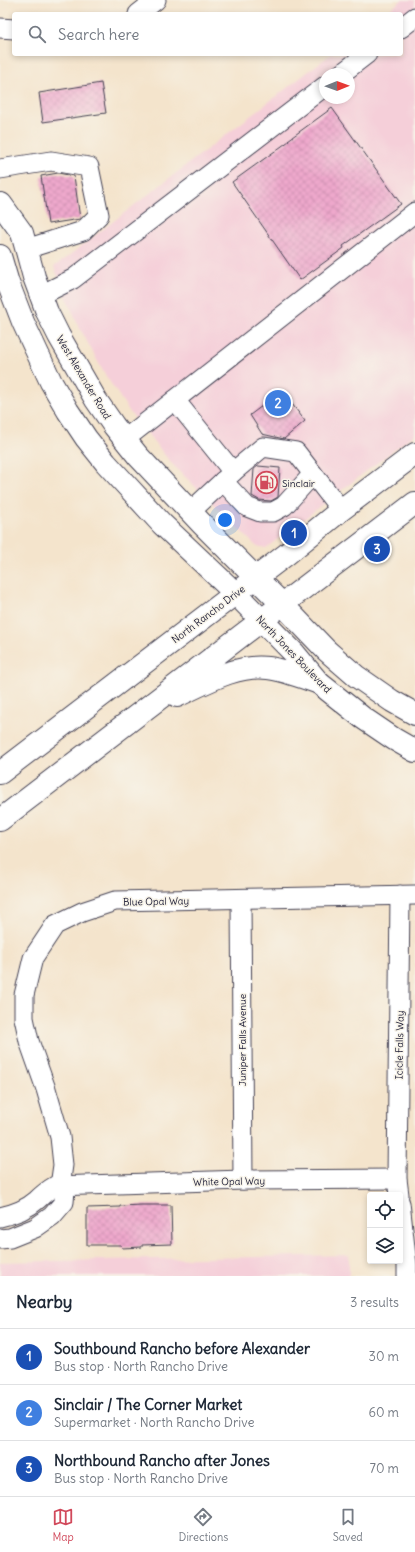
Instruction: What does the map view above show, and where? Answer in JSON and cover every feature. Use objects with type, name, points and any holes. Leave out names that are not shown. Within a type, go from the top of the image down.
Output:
[{"type":"main road","name":"West Alexander Road","points":[[0,204],[22,233],[26,250],[47,312],[96,400],[138,456],[190,512],[256,578]]},
{"type":"main road","points":[[0,256],[13,296],[46,370],[68,411],[86,438],[106,463],[162,524],[235,593]]},
{"type":"main road","points":[[46,370],[69,381],[109,436],[125,439]]},
{"type":"main road","name":"North Rancho Drive","points":[[0,773],[256,578],[341,510],[415,454]]},
{"type":"main road","points":[[0,820],[415,503]]},
{"type":"main road","points":[[256,578],[326,650],[356,676],[392,701],[415,714]]},
{"type":"main road","name":"North Jones Boulevard","points":[[235,593],[294,653],[319,683],[363,718],[415,751]]},
{"type":"main road","points":[[140,714],[222,675],[251,668],[269,668],[319,683]]},
{"type":"street","points":[[141,12],[156,0]]},
{"type":"street","points":[[403,26],[415,17]]},
{"type":"street","points":[[0,28],[12,29]]},
{"type":"street","points":[[349,68],[364,56]]},
{"type":"street","points":[[41,295],[73,279],[319,91]]},
{"type":"street","points":[[0,169],[51,161],[90,167],[99,215],[82,231],[26,250]]},
{"type":"street","points":[[125,439],[415,212]]},
{"type":"street","points":[[175,400],[228,476],[247,507],[260,512],[273,512],[284,506],[313,474]]},
{"type":"street","points":[[190,512],[228,476],[263,447],[296,452],[341,510]]},
{"type":"street","name":"Blue Opal Way","points":[[0,1239],[10,1238],[35,1228],[52,1216],[64,1202],[65,1191],[60,1186],[63,1165],[60,1137],[46,1088],[29,1041],[24,1018],[24,995],[33,958],[55,925],[82,912],[115,901],[408,895]]},
{"type":"street","name":"Icicle Falls Way","points":[[398,1187],[408,895]]},
{"type":"street","name":"Juniper Falls Avenue","points":[[241,899],[243,1180]]},
{"type":"street","name":"White Opal Way","points":[[60,1186],[243,1180],[398,1187]]},
{"type":"street","points":[[0,1217],[14,1214],[36,1201],[48,1190],[55,1186],[60,1186]]},
{"type":"street","points":[[36,1201],[52,1216]]},
{"type":"street","points":[[403,1228],[407,1276]]},
{"type":"shaded area","points":[[402,0],[415,0],[415,434],[266,548],[256,546],[172,464],[129,411],[104,373],[77,323],[54,267],[328,56],[403,56],[403,12],[387,12]]},
{"type":"shaded area","points":[[349,1255],[349,1276],[0,1276],[0,1262]]},
{"type":"building","points":[[101,83],[106,113],[43,122],[39,93]]},
{"type":"building","points":[[332,108],[401,204],[343,246],[344,248],[300,280],[232,182]]},
{"type":"building","points":[[58,173],[74,176],[80,219],[48,224],[41,176]]},
{"type":"building","points":[[282,391],[305,421],[284,439],[262,434],[250,415]]},
{"type":"building","name":"Sinclair","points":[[258,466],[280,468],[278,497],[271,501],[259,500],[252,496],[254,469]]},
{"type":"building","points":[[171,1205],[172,1244],[142,1245],[142,1247],[122,1248],[121,1245],[87,1245],[87,1208]]},
{"type":"place","name":"Sinclair / The Corner Market","points":[[278,403]]},
{"type":"place","name":"Sinclair","points":[[266,483]]},
{"type":"place","name":"Southbound Rancho before Alexander","points":[[294,533]]},
{"type":"place","name":"Northbound Rancho after Jones","points":[[377,549]]}]
